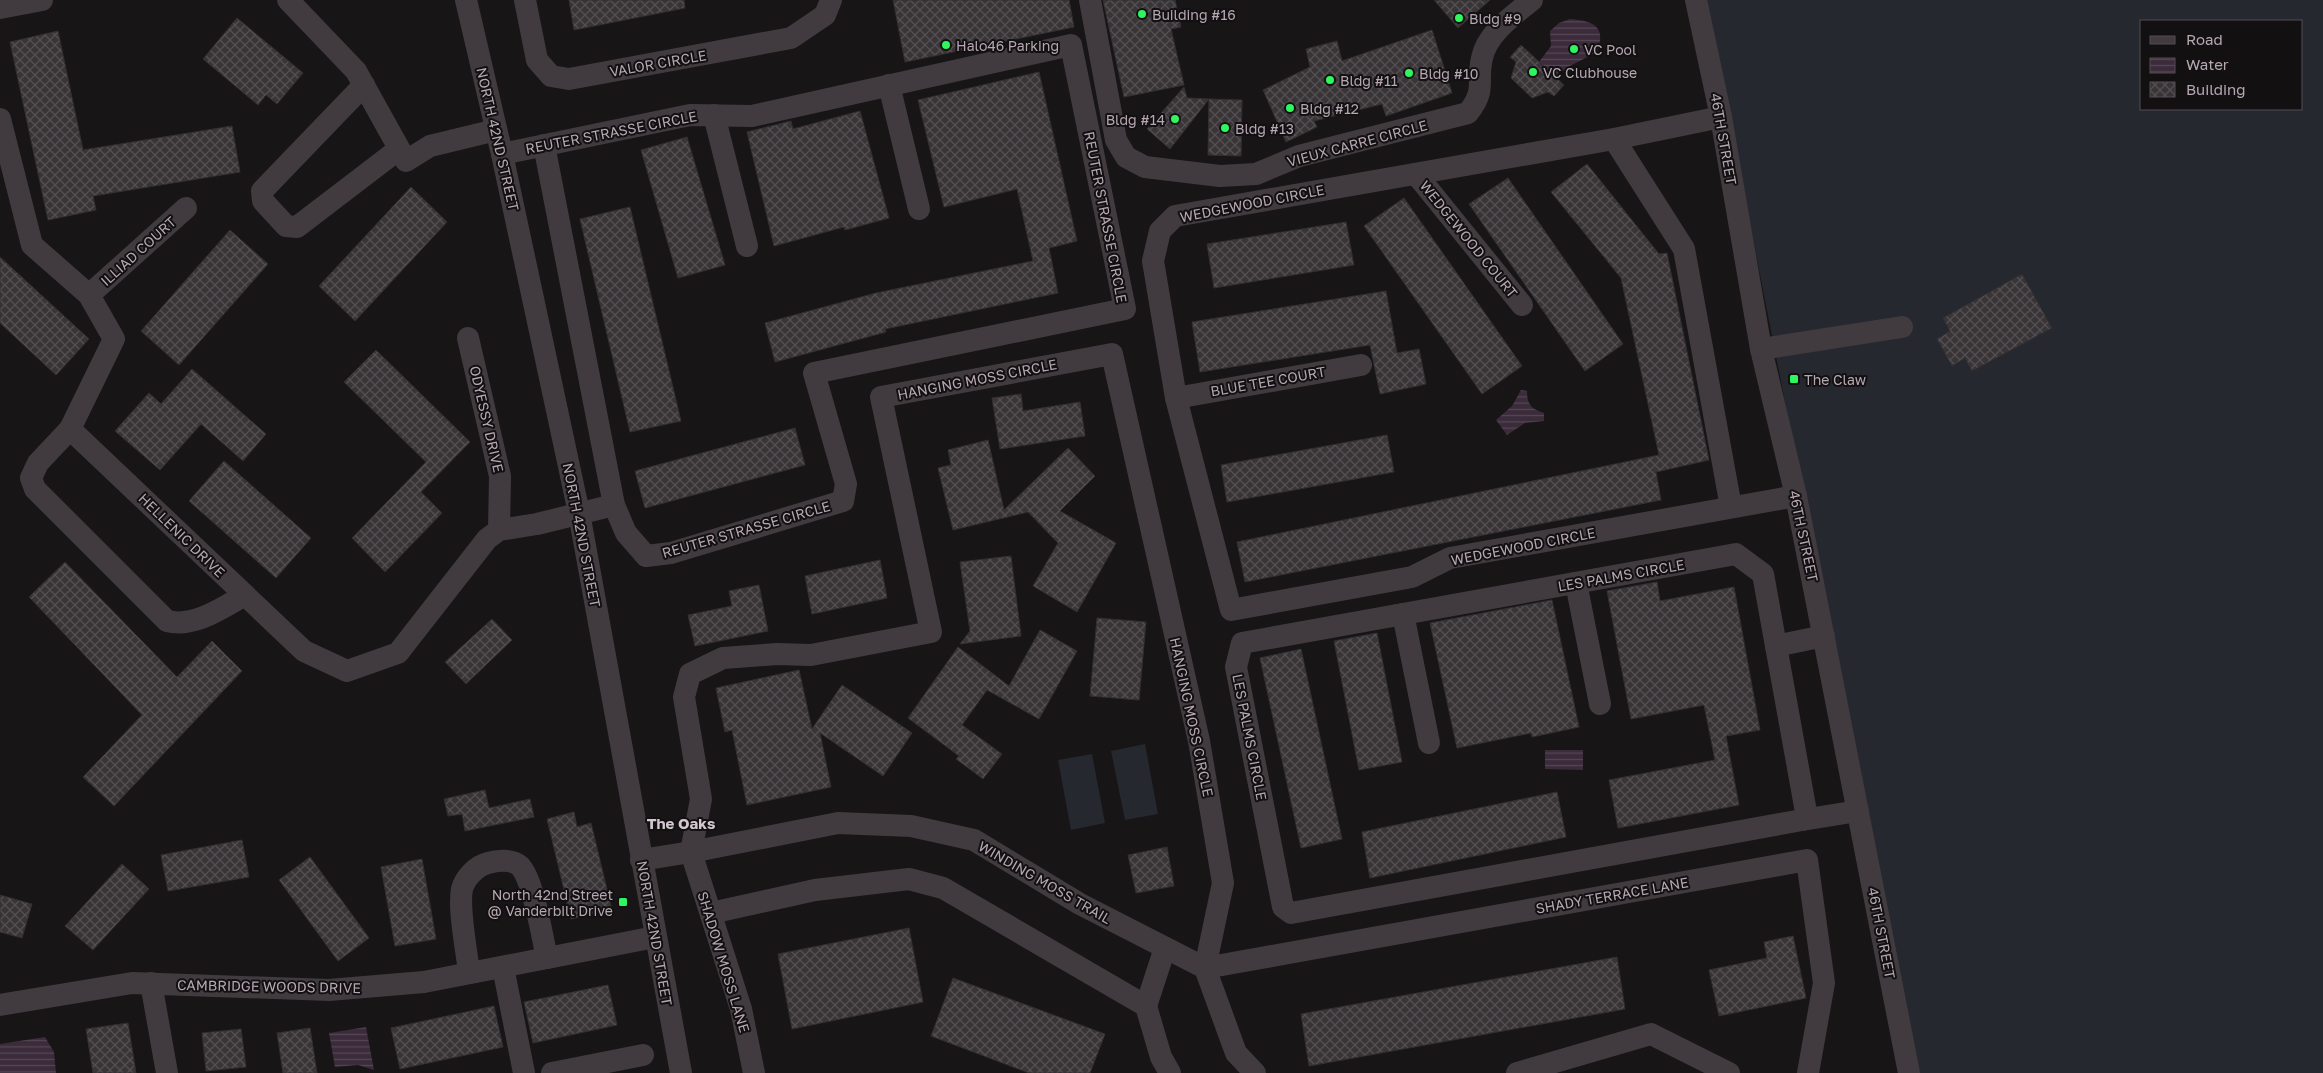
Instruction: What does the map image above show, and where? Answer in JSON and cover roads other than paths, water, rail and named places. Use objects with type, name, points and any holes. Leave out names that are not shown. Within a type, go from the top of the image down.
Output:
[{"type":"street","points":[[0,8],[42,0]]},
{"type":"street","points":[[288,0],[356,71],[406,162],[430,146],[496,130]]},
{"type":"street","name":"NORTH 42ND STREET","points":[[466,0],[502,154],[579,513],[681,1073]]},
{"type":"street","name":"VALOR CIRCLE","points":[[525,0],[537,60],[551,76],[569,79],[791,38],[825,15],[831,0]]},
{"type":"street","name":"VIEUX CARRE CIRCLE","points":[[1090,0],[1116,140],[1126,156],[1145,168],[1220,176],[1256,174],[1299,156],[1468,113],[1477,102],[1481,88],[1482,58],[1488,43],[1514,15],[1532,0]]},
{"type":"street","name":"46TH STREET","points":[[1696,0],[1721,117],[1761,350],[1796,496],[1910,1073]]},
{"type":"street","name":"REUTER STRASSE CIRCLE","points":[[502,154],[690,115],[752,116],[1071,45],[1125,309],[814,372],[846,484],[843,502],[671,553],[646,556],[626,533],[614,504]]},
{"type":"street","points":[[364,85],[262,191],[263,201],[286,226],[297,227],[399,149]]},
{"type":"street","points":[[889,85],[919,209]]},
{"type":"street","points":[[714,115],[747,246]]},
{"type":"street","name":"WEDGEWOOD CIRCLE","points":[[1242,643],[1230,610],[1176,398],[1153,262],[1160,231],[1175,216],[1614,139],[1721,117]]},
{"type":"street","points":[[0,119],[32,245],[89,295],[114,338],[70,429],[38,463],[31,478],[36,489],[167,621],[180,624],[210,614],[245,595]]},
{"type":"street","points":[[1614,139],[1684,249],[1731,507]]},
{"type":"street","points":[[500,530],[537,524],[614,504],[544,145]]},
{"type":"street","name":"WEDGEWOOD COURT","points":[[1416,174],[1522,305]]},
{"type":"street","name":"ILLIAD COURT","points":[[89,295],[186,208]]},
{"type":"street","points":[[1761,350],[1902,327]]},
{"type":"street","name":"ODYESSY DRIVE","points":[[468,338],[500,476],[500,530]]},
{"type":"street","name":"HANGING MOSS CIRCLE","points":[[691,852],[701,799],[684,697],[690,674],[723,658],[777,654],[811,655],[931,632],[881,397],[1112,354],[1199,741],[1223,883],[1205,968]]},
{"type":"street","name":"BLUE TEE COURT","points":[[1176,398],[1361,365]]},
{"type":"street","name":"HELLENIC DRIVE","points":[[70,429],[304,651],[347,671],[398,653],[487,540],[500,530]]},
{"type":"street","name":"WEDGEWOOD CIRCLE","points":[[1230,610],[1412,577],[1450,558],[1796,496]]},
{"type":"street","name":"LES PALMS CIRCLE","points":[[1802,820],[1806,812],[1762,574],[1736,554],[1242,643],[1236,667],[1283,907],[1291,913],[1858,811]]},
{"type":"street","points":[[1576,583],[1600,704]]},
{"type":"street","points":[[1402,614],[1429,743]]},
{"type":"street","points":[[1776,646],[1824,636]]},
{"type":"street","name":"WINDING MOSS TRAIL","points":[[641,860],[838,823],[911,826],[974,840],[1080,904],[1205,968]]},
{"type":"street","name":"SHADOW MOSS LANE","points":[[691,852],[741,1009],[754,1073]]},
{"type":"street","points":[[469,974],[461,901],[462,888],[469,875],[482,864],[492,861],[509,860],[520,866],[525,874],[534,899],[547,958]]},
{"type":"street","name":"SHADY TERRACE LANE","points":[[1205,968],[1807,860],[1824,983],[1808,1073]]},
{"type":"street","points":[[711,913],[815,890],[909,879],[943,888],[1146,1006]]},
{"type":"street","name":"CAMBRIDGE WOODS DRIVE","points":[[0,1005],[132,983],[337,990],[424,982],[655,937]]},
{"type":"street","points":[[1165,948],[1146,1006],[1161,1057],[1170,1073]]},
{"type":"street","points":[[503,967],[524,1073]]},
{"type":"street","points":[[1205,968],[1236,1053],[1254,1073]]},
{"type":"street","points":[[152,983],[167,1073]]},
{"type":"street","points":[[1517,1073],[1651,1034],[1729,1073]]},
{"type":"street","points":[[552,1073],[643,1056]]},
{"type":"water","name":"VC Pool","points":[[1570,19],[1585,21],[1596,26],[1599,31],[1600,43],[1597,52],[1568,67],[1555,77],[1539,62],[1551,46],[1550,31],[1559,23]]},
{"type":"water","points":[[1521,390],[1527,391],[1531,406],[1544,413],[1544,421],[1525,423],[1507,435],[1496,420],[1512,406]]},
{"type":"water","points":[[1545,750],[1583,750],[1583,770],[1545,769]]},
{"type":"water","points":[[366,1027],[374,1070],[358,1065],[335,1067],[329,1033]]},
{"type":"water","points":[[45,1037],[54,1052],[56,1073],[0,1073],[0,1044]]},
{"type":"place","name":"Building #16","points":[[1142,14]]},
{"type":"place","name":"Bldg #9","points":[[1459,18]]},
{"type":"place","name":"Halo46 Parking","points":[[946,45]]},
{"type":"place","name":"VC Pool","points":[[1574,49]]},
{"type":"place","name":"VC Clubhouse","points":[[1533,72]]},
{"type":"place","name":"Bldg #10","points":[[1409,73]]},
{"type":"place","name":"Bldg #11","points":[[1330,80]]},
{"type":"place","name":"Bldg #12","points":[[1290,108]]},
{"type":"place","name":"Bldg #14","points":[[1175,119]]},
{"type":"place","name":"Bldg #13","points":[[1225,128]]},
{"type":"place","name":"The Claw","points":[[1794,379]]},
{"type":"place","name":"North 42nd Street @ Vanderbilt Drive","points":[[623,902]]},
{"type":"district","name":"The Oaks","points":[[681,823]]}]
